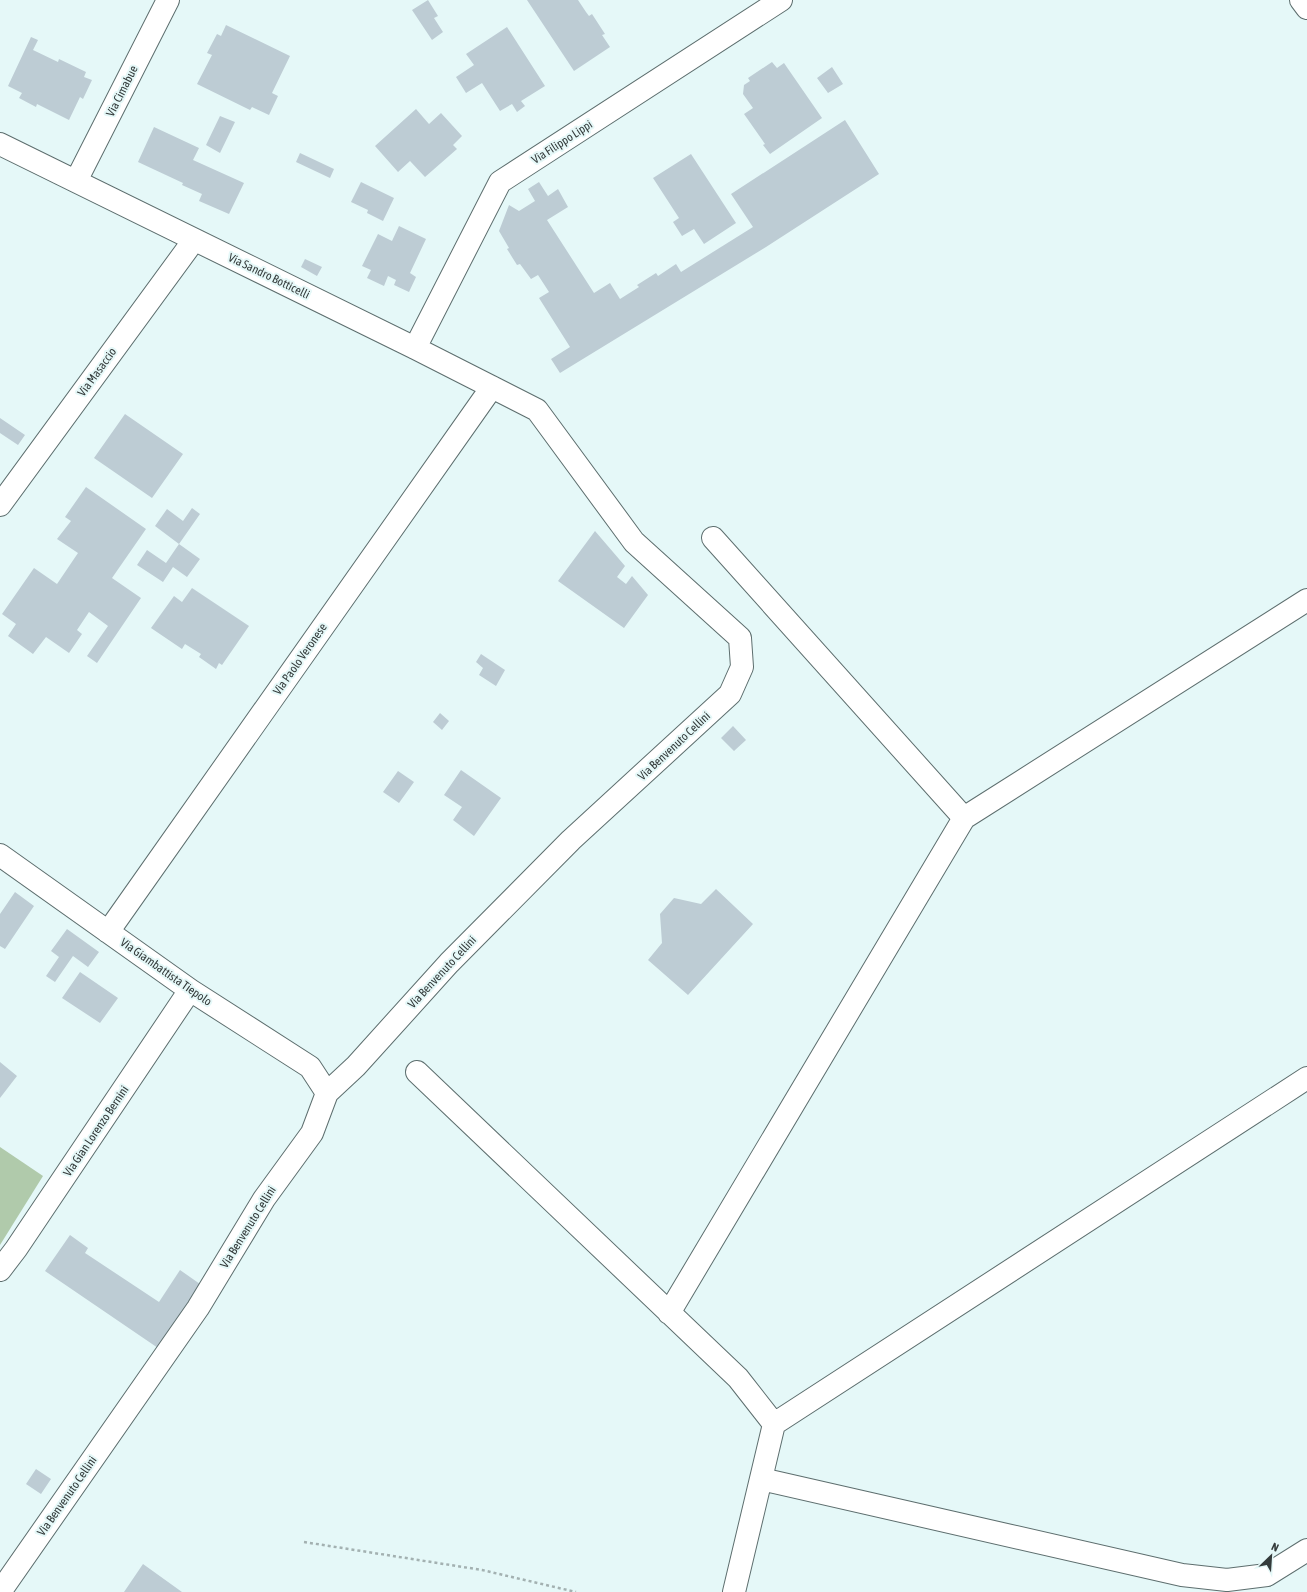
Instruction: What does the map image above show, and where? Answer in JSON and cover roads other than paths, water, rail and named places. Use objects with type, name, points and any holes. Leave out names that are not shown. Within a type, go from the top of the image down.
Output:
[{"type":"street","name":"Via Cimabue","points":[[76,181],[168,0]]},
{"type":"street","name":"Via Filippo Lippi","points":[[415,348],[500,182],[781,0]]},
{"type":"street","points":[[1301,0],[1307,8]]},
{"type":"street","name":"Via Sandro Botticelli","points":[[0,144],[415,348],[537,410]]},
{"type":"street","name":"Via Masaccio","points":[[0,505],[194,240]]},
{"type":"street","name":"Via Paolo Veronese","points":[[108,932],[492,387]]},
{"type":"street","name":"Via Benvenuto Cellini","points":[[0,1592],[198,1308],[264,1199],[312,1133],[327,1093],[356,1066],[449,963],[570,840],[730,694],[742,667],[740,638],[634,542],[537,410]]},
{"type":"street","points":[[713,538],[964,818]]},
{"type":"street","points":[[669,1313],[964,818],[1307,600]]},
{"type":"street","name":"Via Giambattista Tiepolo","points":[[0,855],[190,990],[310,1067],[327,1093]]},
{"type":"street","name":"Via Gian Lorenzo Bernini","points":[[0,1270],[16,1249],[190,990]]},
{"type":"street","points":[[417,1072],[738,1378],[774,1424]]},
{"type":"street","points":[[734,1592],[774,1424],[1307,1078]]},
{"type":"street","points":[[761,1479],[1182,1575],[1227,1580],[1267,1575],[1307,1550]]}]
